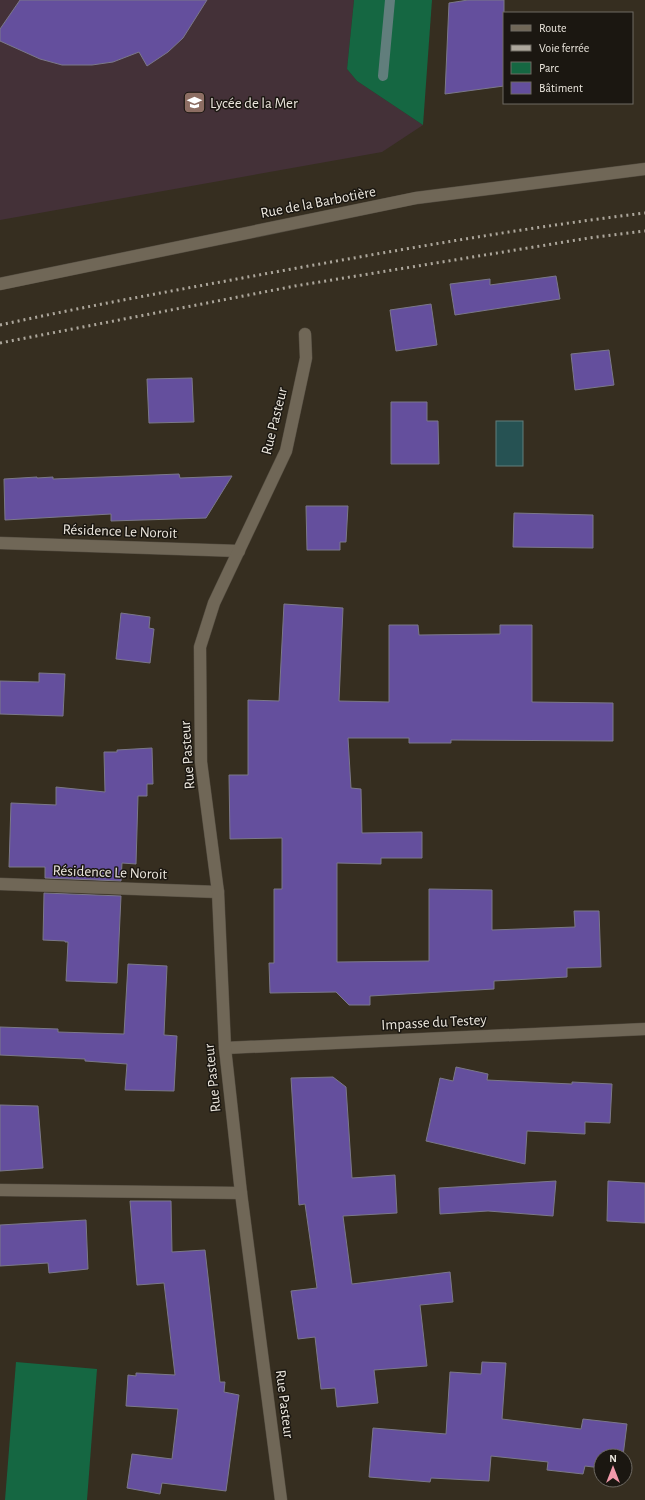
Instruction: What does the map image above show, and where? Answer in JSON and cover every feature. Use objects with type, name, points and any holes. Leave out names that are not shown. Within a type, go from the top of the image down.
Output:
[{"type":"street","name":"Rue de la Barbotière","points":[[0,284],[416,198],[645,169]]},
{"type":"street","name":"Rue Pasteur","points":[[281,1500],[241,1193],[224,1048],[218,892],[202,762],[200,647],[214,603],[286,451],[306,358],[306,334]]},
{"type":"street","name":"Résidence Le Noroit","points":[[0,543],[238,551]]},
{"type":"street","name":"Résidence Le Noroit","points":[[0,884],[218,892]]},
{"type":"street","name":"Impasse du Testey","points":[[224,1048],[645,1029]]},
{"type":"street","points":[[0,1190],[241,1193]]},
{"type":"shaded area","name":"Lycée de la Mer","points":[[0,0],[354,0],[347,69],[357,81],[423,125],[382,152],[0,220]]},
{"type":"green space","points":[[354,0],[432,0],[423,125],[357,81],[347,69]]},
{"type":"green space","points":[[16,1362],[97,1369],[87,1500],[5,1500]]},
{"type":"water","points":[[496,421],[523,421],[523,466],[496,466]]},
{"type":"building","points":[[20,0],[207,0],[183,38],[168,52],[147,66],[139,52],[113,62],[92,65],[62,65],[40,59],[0,41],[0,29]]},
{"type":"building","points":[[468,0],[504,0],[503,86],[445,94],[449,3]]},
{"type":"building","points":[[556,276],[560,299],[455,315],[450,284],[490,279],[490,285]]},
{"type":"building","points":[[431,304],[437,345],[396,351],[390,310]]},
{"type":"building","points":[[609,350],[614,385],[575,390],[571,354]]},
{"type":"building","points":[[192,378],[194,422],[149,423],[147,379]]},
{"type":"building","points":[[391,402],[427,402],[427,421],[438,421],[439,464],[391,464]]},
{"type":"building","points":[[179,474],[180,478],[232,476],[206,518],[111,521],[111,514],[5,520],[4,479],[53,477],[53,479]]},
{"type":"building","points":[[306,506],[348,506],[346,542],[340,542],[340,550],[307,550]]},
{"type":"building","points":[[514,513],[593,515],[593,548],[513,547]]},
{"type":"building","points":[[284,604],[343,608],[339,701],[389,702],[389,625],[418,625],[419,635],[500,634],[500,625],[532,625],[532,702],[613,703],[613,741],[451,740],[451,743],[409,743],[409,738],[348,738],[351,788],[361,789],[362,833],[422,832],[422,858],[381,858],[381,864],[337,863],[337,962],[429,961],[429,889],[492,890],[492,930],[575,927],[574,911],[599,911],[601,967],[567,968],[567,977],[494,981],[494,989],[370,996],[370,1005],[349,1005],[336,992],[270,993],[269,963],[274,963],[274,889],[282,889],[282,838],[230,839],[229,775],[248,775],[248,700],[279,701]]},
{"type":"building","points":[[121,613],[150,617],[149,628],[154,629],[150,663],[116,659]]},
{"type":"building","points":[[39,673],[65,674],[63,716],[0,714],[0,681],[39,682]]},
{"type":"building","points":[[152,748],[153,784],[147,784],[147,796],[138,796],[136,864],[122,863],[121,881],[45,878],[45,867],[9,867],[11,803],[56,805],[56,787],[105,792],[104,752]]},
{"type":"building","points":[[44,893],[121,896],[117,983],[66,981],[68,942],[43,940]]},
{"type":"building","points":[[128,964],[167,966],[164,1035],[177,1036],[174,1091],[125,1090],[127,1064],[85,1061],[85,1059],[0,1055],[0,1027],[58,1029],[58,1032],[124,1034]]},
{"type":"building","points":[[456,1067],[488,1074],[487,1080],[572,1084],[572,1082],[612,1084],[610,1123],[585,1122],[585,1134],[527,1131],[525,1164],[426,1141],[440,1078],[453,1081]]},
{"type":"building","points":[[333,1077],[346,1087],[352,1178],[395,1175],[397,1213],[343,1216],[352,1284],[450,1272],[453,1302],[420,1305],[427,1366],[374,1370],[378,1403],[337,1407],[335,1388],[321,1389],[315,1337],[298,1339],[291,1291],[317,1288],[305,1204],[299,1205],[291,1078]]},
{"type":"building","points":[[0,1105],[38,1106],[43,1168],[0,1171]]},
{"type":"building","points":[[556,1181],[553,1216],[488,1211],[440,1214],[439,1188]]},
{"type":"building","points":[[608,1181],[645,1183],[645,1223],[607,1221]]},
{"type":"building","points":[[130,1201],[171,1201],[172,1252],[205,1250],[220,1382],[225,1382],[224,1392],[239,1395],[226,1491],[162,1483],[160,1494],[127,1488],[132,1454],[172,1459],[178,1409],[126,1406],[128,1375],[136,1376],[136,1373],[175,1375],[164,1283],[137,1285]]},
{"type":"building","points":[[86,1220],[88,1269],[49,1273],[48,1263],[0,1266],[0,1225]]},
{"type":"building","points":[[482,1362],[506,1363],[502,1419],[581,1429],[583,1419],[627,1424],[624,1448],[593,1448],[593,1467],[585,1466],[583,1474],[547,1470],[548,1462],[491,1456],[489,1481],[431,1478],[430,1482],[369,1477],[373,1428],[446,1434],[450,1372],[481,1374]]},
{"type":"waterway","points":[[383,76],[390,0]]},
{"type":"railway","points":[[0,325],[137,297],[367,256],[506,232],[645,213]]},
{"type":"railway","points":[[0,343],[295,286],[589,238],[645,231]]},
{"type":"place","name":"Lycée de la Mer","points":[[195,103]]}]
